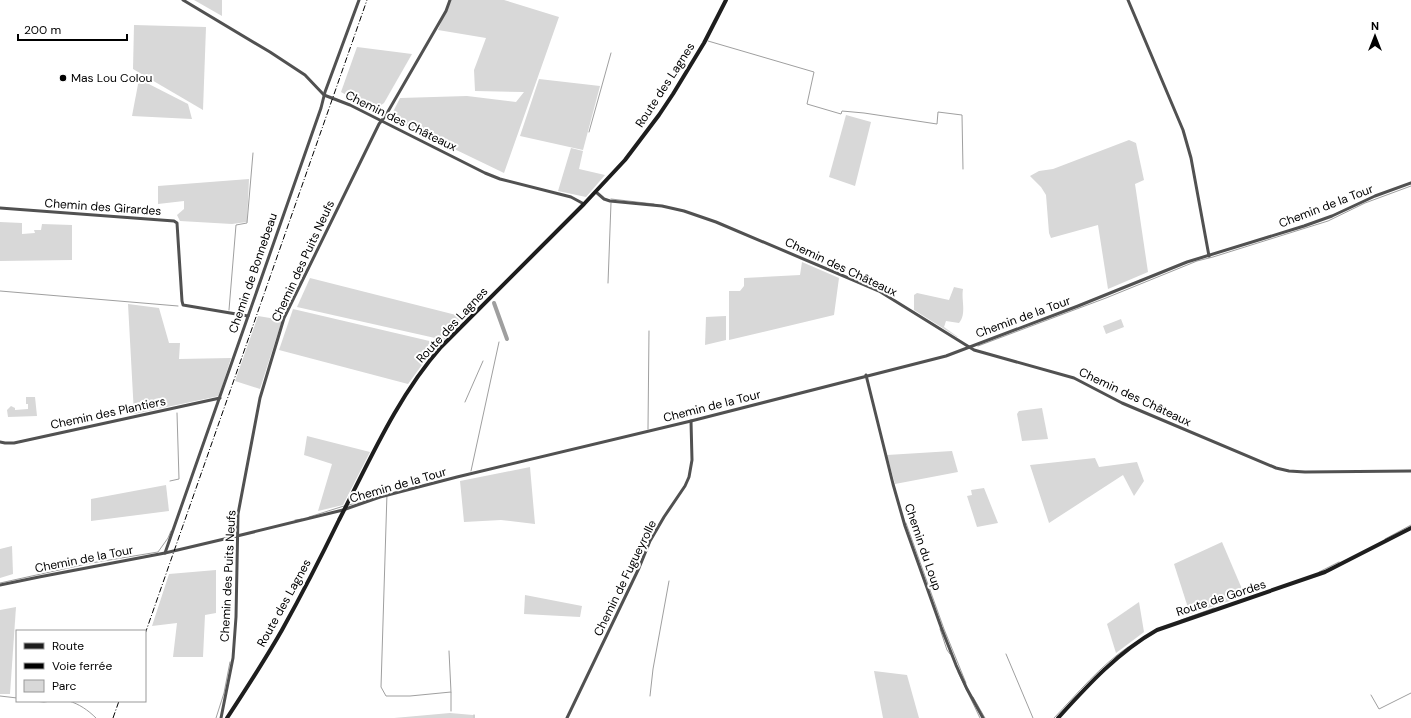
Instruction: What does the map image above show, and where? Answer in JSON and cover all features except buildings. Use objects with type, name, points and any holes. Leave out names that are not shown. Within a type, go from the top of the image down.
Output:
[{"type":"street","name":"Chemin des Châteaux","points":[[183,0],[270,52],[305,75],[324,95],[350,104],[485,173],[500,179],[575,198],[584,204]]},
{"type":"street","name":"Chemin de Bonnebeau","points":[[165,553],[324,95],[360,0]]},
{"type":"street","name":"Chemin des Puits Neufs","points":[[221,718],[233,658],[236,617],[238,514],[260,398],[284,318],[362,158],[382,120],[446,10],[450,0]]},
{"type":"street","name":"Route des Lagnes","points":[[227,718],[282,630],[370,458],[426,364],[596,192],[625,160],[659,115],[696,56],[726,0]]},
{"type":"street","points":[[1128,0],[1182,130],[1191,158],[1209,256]]},
{"type":"street","name":"Chemin de la Tour","points":[[0,585],[165,553],[237,536],[345,509],[380,497],[449,479],[691,421],[946,356],[1078,306],[1187,262],[1304,226],[1332,216],[1375,196],[1411,183]]},
{"type":"street","name":"Chemin des Châteaux","points":[[596,192],[604,199],[610,201],[662,206],[716,222],[879,292],[968,347],[991,356],[1074,378],[1122,403],[1276,468],[1305,472],[1411,471]]},
{"type":"street","name":"Chemin des Girardes","points":[[0,208],[174,221],[177,223],[183,305],[248,316]]},
{"type":"street","name":"Chemin du Loup","points":[[866,376],[905,526],[956,665],[983,718]]},
{"type":"street","name":"Chemin des Plantiers","points":[[0,442],[14,442],[220,398]]},
{"type":"street","name":"Chemin de Fugueyrolle","points":[[567,718],[639,568],[650,541],[685,486],[689,477],[692,460],[691,421]]},
{"type":"street","name":"Route de Gordes","points":[[1058,718],[1087,686],[1118,657],[1157,630],[1325,572],[1411,528]]},
{"type":"green space","points":[[194,0],[222,0],[222,16]]},
{"type":"green space","points":[[450,0],[504,0],[559,17],[504,173],[390,118],[400,98],[467,96],[516,102],[524,92],[475,91],[474,70],[486,38],[438,30]]},
{"type":"green space","points":[[134,25],[206,27],[203,110],[133,69]]},
{"type":"green space","points":[[357,47],[412,54],[384,103],[374,110],[341,92]]},
{"type":"green space","points":[[139,79],[188,104],[192,119],[132,116]]},
{"type":"green space","points":[[539,79],[600,86],[583,150],[520,136]]},
{"type":"green space","points":[[846,115],[871,122],[855,186],[829,177]]},
{"type":"green space","points":[[1129,140],[1136,143],[1144,180],[1135,184],[1148,272],[1108,289],[1098,225],[1051,238],[1049,233],[1046,195],[1041,187],[1030,176],[1039,171],[1053,169]]},
{"type":"green space","points":[[571,148],[583,151],[579,169],[605,175],[586,197],[558,191]]},
{"type":"green space","points":[[249,179],[247,222],[232,224],[180,221],[177,215],[184,209],[184,201],[158,204],[158,186]]},
{"type":"green space","points":[[0,222],[22,223],[22,234],[35,233],[34,230],[41,230],[42,224],[72,225],[72,260],[0,261]]},
{"type":"green space","points":[[802,262],[839,278],[834,315],[729,340],[729,291],[740,291],[744,286],[744,278],[800,275]]},
{"type":"green space","points":[[310,278],[464,317],[444,340],[297,307]]},
{"type":"green space","points":[[954,287],[963,289],[963,315],[959,323],[946,321],[944,327],[958,337],[914,310],[914,295],[917,293],[949,300]]},
{"type":"green space","points":[[128,304],[159,308],[169,343],[180,343],[179,359],[231,358],[219,396],[134,414]]},
{"type":"green space","points":[[293,309],[438,343],[408,384],[279,350]]},
{"type":"green space","points":[[258,316],[282,320],[260,389],[235,381]]},
{"type":"green space","points":[[726,316],[726,340],[705,345],[706,317]]},
{"type":"green space","points":[[1121,319],[1124,327],[1106,334],[1103,326]]},
{"type":"green space","points":[[26,397],[35,397],[37,416],[8,417],[7,410],[11,406],[15,408],[15,410],[28,409]]},
{"type":"green space","points":[[1042,408],[1048,439],[1022,441],[1017,414],[1019,411]]},
{"type":"green space","points":[[307,436],[370,452],[343,505],[318,511],[332,464],[304,455]]},
{"type":"green space","points":[[952,451],[958,472],[895,484],[887,455]]},
{"type":"green space","points":[[1095,458],[1099,467],[1137,462],[1144,481],[1134,496],[1123,475],[1049,523],[1030,465]]},
{"type":"green space","points":[[530,467],[535,524],[501,520],[464,522],[460,481]]},
{"type":"green space","points":[[166,485],[169,511],[91,521],[91,499]]},
{"type":"green space","points":[[984,488],[998,523],[977,527],[967,496],[972,495],[971,490]]},
{"type":"green space","points":[[1222,542],[1245,596],[1190,614],[1174,564]]},
{"type":"green space","points":[[12,546],[13,574],[0,578],[0,549]]},
{"type":"green space","points":[[216,570],[216,613],[205,615],[203,657],[173,657],[177,623],[152,626],[169,574]]},
{"type":"green space","points":[[525,595],[582,606],[580,617],[524,614]]},
{"type":"green space","points":[[1139,602],[1144,632],[1116,653],[1107,624]]},
{"type":"green space","points":[[16,607],[10,694],[0,694],[0,610]]},
{"type":"green space","points":[[874,671],[907,675],[919,718],[883,718]]},
{"type":"green space","points":[[450,713],[473,715],[473,718],[394,718]]},
{"type":"waterway","points":[[708,41],[814,72],[807,104],[841,114],[842,111],[864,113],[937,124],[938,112],[962,115],[963,169]]},
{"type":"waterway","points":[[589,132],[611,53]]},
{"type":"waterway","points":[[229,310],[236,225],[247,223],[253,153]]},
{"type":"waterway","points":[[978,346],[1106,298],[1197,261],[1328,221],[1365,203],[1411,186]]},
{"type":"waterway","points":[[611,199],[654,204]]},
{"type":"waterway","points":[[608,283],[611,203]]},
{"type":"waterway","points":[[0,291],[178,306]]},
{"type":"waterway","points":[[494,303],[507,339]]},
{"type":"waterway","points":[[648,429],[649,331]]},
{"type":"waterway","points":[[471,471],[499,342]]},
{"type":"waterway","points":[[465,402],[483,361]]},
{"type":"waterway","points":[[170,481],[179,479],[177,413]]},
{"type":"waterway","points":[[349,505],[387,493],[381,687],[386,696],[410,696],[451,692],[451,711]]},
{"type":"waterway","points":[[309,517],[344,506]]},
{"type":"waterway","points":[[295,520],[302,519]]},
{"type":"waterway","points":[[906,523],[944,629],[966,683]]},
{"type":"waterway","points":[[1385,539],[1411,525]]},
{"type":"waterway","points":[[0,583],[91,563],[158,552],[171,531]]},
{"type":"waterway","points":[[1319,572],[1339,562]]},
{"type":"waterway","points":[[650,696],[653,669],[669,581]]},
{"type":"waterway","points":[[1181,620],[1214,608]]},
{"type":"waterway","points":[[940,629],[947,650],[950,654]]},
{"type":"waterway","points":[[1054,718],[1099,671],[1128,647]]},
{"type":"waterway","points":[[449,651],[451,692]]},
{"type":"waterway","points":[[1006,654],[1033,718]]},
{"type":"waterway","points":[[216,718],[224,693],[230,662]]},
{"type":"waterway","points":[[958,672],[980,718]]},
{"type":"waterway","points":[[1371,695],[1379,709],[1411,693]]},
{"type":"waterway","points":[[0,696],[16,698]]},
{"type":"waterway","points":[[973,697],[985,718]]},
{"type":"waterway","points":[[71,702],[90,712],[96,718]]},
{"type":"railway","points":[[146,631],[367,0]]},
{"type":"railway","points":[[113,718],[119,702]]},
{"type":"place","name":"Mas Lou Colou","points":[[63,78]]}]
